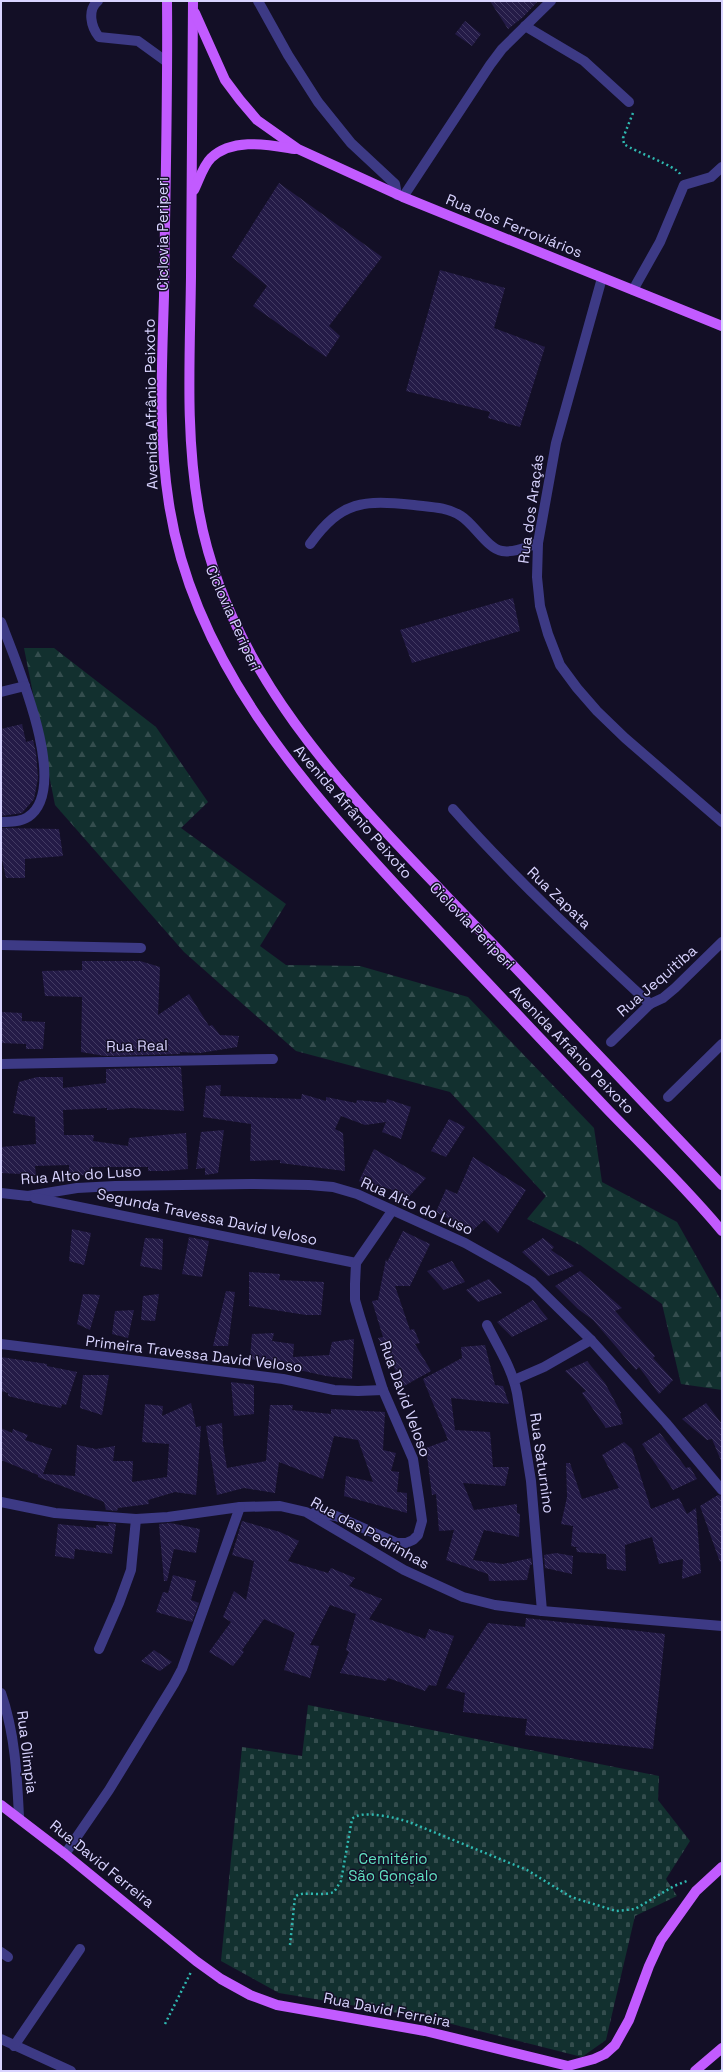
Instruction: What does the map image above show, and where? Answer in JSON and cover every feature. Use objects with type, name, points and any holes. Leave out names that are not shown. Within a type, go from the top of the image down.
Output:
[{"type":"main road","name":"Avenida Afrânio Peixoto","points":[[167,1],[168,62],[162,378],[164,458],[168,502],[184,567],[201,614],[224,662],[248,704],[280,751],[342,828],[722,1231]]},
{"type":"main road","name":"Avenida Afrânio Peixoto","points":[[193,4],[189,425],[199,514],[212,565],[229,610],[249,652],[275,695],[335,776],[363,808],[722,1185]]},
{"type":"main road","name":"Rua dos Ferroviários","points":[[193,4],[225,80],[257,120],[298,150],[400,196],[722,326]]},
{"type":"main road","name":"Rua dos Ferroviários","points":[[192,194],[202,171],[212,158],[226,149],[263,144],[298,150]]},
{"type":"main road","name":"Rua David Ferreira","points":[[1,1804],[196,1961],[221,1979],[239,1989],[277,2005],[425,2031],[568,2066],[581,2064],[605,2054],[615,2045],[629,2020],[649,1966],[661,1940],[696,1891],[722,1867]]},
{"type":"main road","points":[[695,2071],[722,2048]]},
{"type":"street","points":[[98,1],[93,7],[91,16],[94,31],[100,37],[138,41],[168,62]]},
{"type":"street","points":[[258,1],[288,55],[318,102],[351,143],[395,184],[400,196]]},
{"type":"street","points":[[400,196],[490,64],[525,26],[551,1]]},
{"type":"street","points":[[525,26],[584,61],[629,102]]},
{"type":"street","points":[[633,290],[660,242],[689,184],[711,177],[722,167]]},
{"type":"street","name":"Rua dos Araçás","points":[[602,278],[561,420],[538,544],[537,577],[540,606],[548,634],[560,665],[597,711],[650,760],[722,822]]},
{"type":"street","points":[[310,544],[323,526],[337,514],[352,507],[377,502],[443,508],[460,515],[474,526],[495,549],[503,551],[515,550],[538,544]]},
{"type":"street","points":[[1,622],[25,686],[40,742],[44,765],[44,785],[39,804],[28,817],[12,822],[1,822]]},
{"type":"street","points":[[1,692],[25,686]]},
{"type":"street","name":"Rua Zapata","points":[[452,809],[497,858],[556,917],[650,1004]]},
{"type":"street","name":"Rua Jequitiba","points":[[611,1042],[650,1004],[663,998],[675,988],[722,942]]},
{"type":"street","points":[[1,945],[141,948]]},
{"type":"street","points":[[668,1097],[722,1044]]},
{"type":"street","name":"Rua Real","points":[[1,1064],[273,1059]]},
{"type":"street","name":"Rua Alto do Luso","points":[[1,1193],[28,1196],[77,1188],[115,1186],[309,1185],[333,1188],[357,1194],[465,1243],[532,1282],[591,1340],[666,1423],[722,1490]]},
{"type":"street","name":"Segunda Travessa David Veloso","points":[[28,1196],[356,1263]]},
{"type":"street","points":[[356,1263],[392,1211]]},
{"type":"street","name":"Rua David Veloso","points":[[306,1512],[336,1516],[397,1543],[406,1543],[413,1540],[418,1535],[422,1521],[413,1459],[383,1390],[356,1300],[356,1263]]},
{"type":"street","name":"Rua Saturnino","points":[[487,1325],[514,1380],[531,1481],[542,1611]]},
{"type":"street","points":[[514,1380],[544,1367],[591,1340]]},
{"type":"street","name":"Primeira Travessa David Veloso","points":[[1,1344],[277,1378],[334,1390],[383,1390]]},
{"type":"street","name":"Rua das Pedrinhas","points":[[1,1502],[55,1513],[136,1519],[168,1517],[240,1507],[280,1506],[306,1512],[404,1570],[463,1597],[495,1605],[542,1611],[722,1626]]},
{"type":"street","points":[[65,1854],[109,1790],[182,1669],[240,1507]]},
{"type":"street","points":[[99,1649],[131,1570],[136,1519]]},
{"type":"street","name":"Rua Olimpia","points":[[1,1693],[7,1709],[16,1761],[19,1817]]},
{"type":"street","points":[[14,2046],[80,1949]]},
{"type":"street","points":[[1,2039],[71,2071]]},
{"type":"path","points":[[629,102],[633,114],[623,138],[624,144],[653,160],[676,169],[680,172],[680,180],[689,184]]},
{"type":"path","points":[[290,1945],[295,1898],[301,1894],[321,1896],[334,1892],[341,1881],[352,1819],[359,1814],[396,1818],[409,1822],[527,1870],[571,1897],[616,1911],[635,1909],[674,1886],[689,1880]]},
{"type":"path","points":[[165,2024],[196,1961]]},
{"type":"green space","points":[[24,648],[54,648],[156,727],[208,802],[181,828],[286,904],[260,946],[286,965],[360,966],[468,997],[594,1128],[602,1182],[677,1222],[722,1302],[722,1390],[681,1384],[662,1304],[580,1245],[527,1219],[546,1196],[450,1092],[296,1051],[184,952],[55,805]]},
{"type":"green space","name":"Cemitério São Gonçalo","points":[[308,1705],[659,1776],[658,1800],[690,1841],[666,1879],[677,1896],[635,1916],[606,2040],[582,2057],[428,2018],[279,1993],[221,1961],[242,1747],[302,1756]]},
{"type":"building","points":[[490,1],[538,1],[523,17],[508,29]]},
{"type":"building","points":[[465,21],[481,34],[472,46],[455,34]]},
{"type":"building","points":[[279,183],[382,257],[329,326],[340,336],[326,357],[253,306],[267,286],[232,257]]},
{"type":"building","points":[[440,270],[505,288],[494,328],[545,347],[520,427],[488,418],[490,412],[406,391]]},
{"type":"building","points":[[513,598],[520,631],[412,663],[400,630]]},
{"type":"building","points":[[22,724],[26,742],[33,740],[36,753],[38,778],[34,799],[22,813],[1,816],[1,729]]},
{"type":"building","points":[[1,828],[59,829],[63,856],[25,859],[25,878],[6,878],[1,855]]},
{"type":"building","points":[[82,961],[140,961],[160,967],[158,1015],[189,994],[209,1026],[212,1025],[220,1035],[239,1036],[237,1047],[200,1053],[180,1052],[180,1054],[105,1056],[81,1052],[82,997],[45,996],[42,971],[82,970]]},
{"type":"building","points":[[1,1012],[22,1013],[22,1021],[45,1022],[43,1049],[26,1049],[26,1044],[1,1043]]},
{"type":"building","points":[[181,1067],[184,1111],[131,1108],[107,1110],[107,1108],[63,1110],[64,1135],[94,1135],[93,1141],[128,1146],[129,1138],[186,1133],[188,1169],[148,1171],[148,1167],[92,1167],[92,1176],[69,1174],[69,1165],[35,1166],[36,1175],[21,1176],[21,1174],[1,1173],[1,1147],[36,1144],[35,1117],[13,1113],[19,1082],[37,1077],[63,1077],[63,1088],[106,1083],[106,1069]]},
{"type":"building","points":[[221,1085],[220,1096],[301,1099],[302,1094],[326,1101],[326,1097],[356,1103],[357,1100],[386,1103],[387,1099],[411,1107],[401,1139],[382,1132],[386,1122],[365,1125],[341,1116],[335,1129],[343,1133],[345,1171],[280,1163],[280,1160],[250,1161],[251,1124],[203,1117],[206,1086]]},
{"type":"building","points":[[449,1119],[465,1127],[446,1157],[431,1151]]},
{"type":"building","points":[[224,1130],[218,1173],[205,1175],[205,1168],[196,1169],[201,1132]]},
{"type":"building","points":[[374,1149],[426,1178],[404,1202],[390,1195],[393,1190],[359,1181]]},
{"type":"building","points":[[473,1157],[526,1190],[498,1233],[484,1220],[472,1231],[436,1212],[446,1189],[457,1194]]},
{"type":"building","points":[[72,1229],[91,1233],[84,1265],[69,1261]]},
{"type":"building","points":[[403,1231],[430,1244],[410,1286],[395,1286],[410,1330],[414,1329],[420,1343],[415,1344],[431,1371],[404,1386],[378,1338],[383,1337],[372,1301],[378,1300],[386,1259],[387,1262]]},
{"type":"building","points":[[189,1237],[209,1241],[202,1277],[182,1274]]},
{"type":"building","points":[[145,1238],[163,1239],[162,1270],[140,1266]]},
{"type":"building","points":[[543,1238],[554,1247],[551,1250],[574,1266],[548,1276],[522,1252]]},
{"type":"building","points":[[452,1261],[465,1282],[444,1290],[427,1271]]},
{"type":"building","points":[[580,1271],[622,1308],[615,1311],[655,1356],[653,1358],[673,1380],[659,1394],[639,1367],[636,1370],[593,1320],[578,1309],[555,1286]]},
{"type":"building","points":[[249,1272],[280,1274],[279,1280],[324,1282],[321,1315],[306,1315],[249,1306]]},
{"type":"building","points":[[489,1279],[502,1293],[478,1302],[466,1290]]},
{"type":"building","points":[[226,1291],[235,1292],[228,1346],[213,1346]]},
{"type":"building","points":[[83,1294],[100,1295],[90,1330],[77,1324]]},
{"type":"building","points":[[159,1294],[155,1321],[141,1320],[143,1296]]},
{"type":"building","points":[[533,1300],[548,1319],[512,1337],[497,1322]]},
{"type":"building","points":[[134,1310],[128,1338],[112,1334],[115,1311]]},
{"type":"building","points":[[274,1333],[272,1341],[294,1344],[293,1357],[329,1355],[332,1342],[354,1339],[352,1379],[326,1376],[250,1359],[252,1334]]},
{"type":"building","points":[[485,1345],[495,1385],[503,1386],[509,1404],[451,1398],[455,1430],[490,1432],[493,1467],[509,1467],[505,1486],[463,1483],[474,1510],[517,1504],[517,1513],[520,1514],[519,1537],[484,1530],[473,1560],[503,1564],[531,1558],[532,1565],[530,1565],[527,1580],[489,1581],[488,1574],[446,1560],[454,1530],[439,1531],[436,1494],[432,1495],[426,1448],[448,1440],[423,1379],[462,1358],[461,1347]]},
{"type":"building","points":[[1,1357],[47,1364],[47,1366],[77,1372],[66,1405],[62,1404],[61,1408],[45,1405],[8,1396],[8,1393],[1,1391]]},
{"type":"building","points":[[587,1361],[605,1383],[621,1413],[623,1424],[606,1428],[582,1393],[586,1391],[565,1371]]},
{"type":"building","points":[[83,1375],[109,1375],[102,1415],[80,1408]]},
{"type":"building","points":[[231,1382],[254,1385],[254,1414],[234,1416]]},
{"type":"building","points":[[191,1403],[196,1427],[201,1426],[196,1495],[175,1492],[148,1500],[149,1504],[118,1508],[117,1511],[106,1510],[104,1502],[38,1477],[38,1475],[1,1460],[1,1428],[12,1433],[13,1429],[28,1435],[25,1440],[52,1449],[43,1474],[75,1476],[77,1445],[96,1449],[115,1446],[113,1461],[133,1461],[132,1482],[167,1477],[169,1444],[142,1442],[145,1404],[163,1406],[162,1416]]},
{"type":"building","points":[[706,1403],[722,1424],[722,1463],[712,1439],[707,1440],[682,1419]]},
{"type":"building","points":[[270,1405],[293,1405],[292,1410],[331,1414],[331,1409],[385,1412],[383,1450],[396,1453],[391,1471],[399,1472],[397,1492],[407,1493],[407,1513],[344,1496],[346,1476],[373,1482],[358,1440],[334,1436],[323,1479],[279,1462],[275,1493],[244,1488],[217,1495],[206,1426],[222,1423],[223,1445],[227,1468],[266,1461]]},
{"type":"building","points":[[660,1433],[686,1468],[690,1467],[697,1479],[673,1490],[642,1444]]},
{"type":"building","points":[[624,1442],[632,1449],[651,1509],[679,1498],[687,1514],[696,1508],[701,1573],[682,1579],[683,1559],[659,1564],[652,1537],[625,1545],[626,1571],[607,1569],[606,1554],[577,1552],[576,1548],[579,1548],[571,1546],[573,1526],[561,1524],[567,1497],[566,1463],[570,1463],[582,1499],[619,1488],[602,1455]]},
{"type":"building","points":[[718,1495],[722,1496],[722,1561],[720,1562],[700,1506]]},
{"type":"building","points":[[242,1521],[280,1532],[299,1541],[288,1561],[328,1573],[331,1568],[355,1578],[349,1586],[382,1599],[369,1619],[425,1639],[429,1629],[454,1636],[436,1686],[429,1685],[425,1691],[388,1678],[386,1681],[340,1673],[349,1652],[346,1650],[356,1614],[330,1605],[310,1645],[319,1646],[310,1678],[284,1670],[295,1633],[264,1619],[242,1650],[244,1652],[233,1666],[209,1652],[231,1622],[223,1617],[234,1591],[246,1600],[254,1561],[232,1555]]},
{"type":"building","points":[[108,1523],[116,1524],[112,1554],[75,1549],[74,1559],[55,1556],[58,1524],[96,1528],[96,1525],[109,1526]]},
{"type":"building","points":[[170,1523],[200,1529],[196,1553],[174,1549],[167,1581],[164,1581],[159,1524]]},
{"type":"building","points":[[556,1553],[573,1556],[572,1574],[545,1568],[544,1555]]},
{"type":"building","points":[[173,1575],[196,1581],[191,1600],[199,1603],[192,1622],[156,1612],[163,1592],[168,1593]]},
{"type":"building","points":[[526,1618],[665,1634],[653,1749],[525,1735],[527,1719],[463,1712],[465,1693],[446,1688],[488,1623],[525,1627]]},
{"type":"building","points":[[154,1650],[172,1662],[160,1671],[141,1661]]}]
